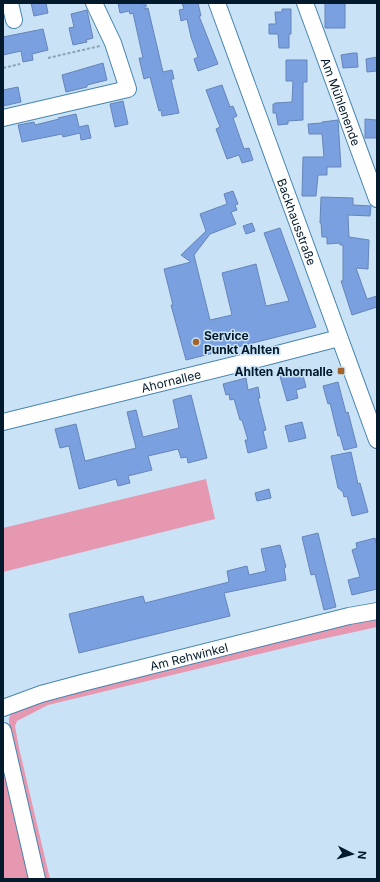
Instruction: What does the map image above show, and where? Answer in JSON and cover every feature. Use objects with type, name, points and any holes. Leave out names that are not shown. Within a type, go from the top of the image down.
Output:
[{"type":"street","points":[[10,3],[14,20]]},
{"type":"street","points":[[3,118],[128,89],[113,44],[94,3]]},
{"type":"street","name":"Backhausstraße","points":[[217,3],[377,440]]},
{"type":"street","name":"Am Mühlenende","points":[[306,3],[377,199]]},
{"type":"street","name":"Ahornallee","points":[[3,422],[258,360],[339,338]]},
{"type":"street","name":"Am Rehwinkel","points":[[3,708],[41,694],[75,685],[349,616],[377,611]]},
{"type":"street","points":[[3,731],[37,879]]},
{"type":"path","points":[[48,58],[113,44]]},
{"type":"path","points":[[3,68],[20,64]]},
{"type":"shaded area","points":[[206,479],[215,519],[3,572],[3,528]]},
{"type":"shaded area","points":[[377,617],[377,627],[48,705],[17,721],[15,726],[19,748],[50,879],[42,879],[9,726],[11,713],[32,704],[92,687]]},
{"type":"shaded area","points":[[3,753],[32,879],[3,879]]},
{"type":"building","points":[[31,3],[46,3],[48,13],[34,16]]},
{"type":"building","points":[[118,3],[146,3],[146,7],[144,7],[144,9],[148,8],[163,72],[172,70],[174,79],[171,79],[179,113],[162,116],[161,110],[159,111],[150,77],[144,79],[139,58],[143,58],[133,13],[130,14],[129,11],[120,13]]},
{"type":"building","points":[[182,3],[198,3],[201,16],[199,16],[218,64],[198,71],[194,59],[198,57],[187,19],[181,21],[179,10],[184,9]]},
{"type":"building","points":[[325,3],[345,4],[345,28],[325,28]]},
{"type":"building","points":[[282,9],[291,9],[291,34],[289,34],[289,48],[279,48],[278,34],[269,34],[269,24],[276,24],[275,12],[282,12]]},
{"type":"building","points":[[87,10],[93,38],[86,40],[87,42],[73,45],[69,28],[74,27],[71,14]]},
{"type":"building","points":[[43,29],[48,50],[32,54],[33,60],[23,62],[21,51],[3,55],[3,37]]},
{"type":"building","points":[[357,53],[358,67],[343,68],[341,55]]},
{"type":"building","points":[[377,57],[377,71],[367,72],[366,59]]},
{"type":"building","points":[[286,60],[307,60],[307,82],[303,82],[303,120],[288,121],[288,124],[278,125],[276,113],[273,113],[273,104],[292,102],[293,81],[286,81]]},
{"type":"building","points":[[103,63],[107,80],[66,92],[62,75]]},
{"type":"building","points":[[222,85],[230,107],[233,106],[237,116],[233,118],[244,149],[249,148],[253,160],[242,163],[239,155],[227,159],[216,129],[220,127],[206,90]]},
{"type":"building","points":[[18,87],[21,102],[3,106],[3,90]]},
{"type":"building","points":[[123,101],[128,124],[115,127],[110,104]]},
{"type":"building","points":[[76,114],[79,127],[88,125],[91,138],[81,140],[80,133],[63,137],[62,134],[22,142],[18,125],[34,122],[35,125]]},
{"type":"building","points":[[365,119],[377,120],[377,138],[365,138]]},
{"type":"building","points":[[338,120],[341,167],[327,167],[327,175],[318,175],[316,196],[302,196],[303,157],[324,157],[322,134],[309,134],[308,124]]},
{"type":"building","points":[[233,191],[238,204],[235,205],[237,210],[231,212],[236,224],[210,234],[194,255],[210,320],[232,315],[222,273],[256,264],[266,306],[289,301],[264,233],[280,228],[316,327],[186,360],[171,305],[173,305],[164,269],[191,262],[181,255],[206,231],[200,214],[227,204],[224,194]]},
{"type":"building","points":[[321,197],[353,198],[353,205],[371,206],[370,216],[348,215],[349,237],[369,240],[368,269],[356,268],[367,299],[377,296],[377,307],[352,315],[341,281],[343,281],[343,245],[340,245],[340,243],[327,244],[327,237],[322,237],[320,223]]},
{"type":"building","points":[[252,223],[255,231],[246,234],[243,226]]},
{"type":"building","points":[[301,368],[306,387],[296,390],[298,398],[287,401],[279,373]]},
{"type":"building","points":[[246,378],[248,390],[258,387],[260,398],[258,398],[266,430],[263,431],[267,448],[248,453],[245,440],[248,440],[242,420],[240,420],[234,399],[230,400],[229,394],[226,395],[223,384]]},
{"type":"building","points":[[338,382],[357,447],[344,450],[340,436],[338,436],[330,403],[328,404],[323,386]]},
{"type":"building","points":[[191,395],[207,458],[188,463],[187,457],[181,458],[178,449],[148,456],[152,470],[128,476],[130,483],[118,486],[116,479],[79,489],[69,446],[60,448],[55,429],[76,424],[85,461],[136,448],[127,412],[136,410],[143,437],[179,428],[173,400]]},
{"type":"building","points":[[302,422],[306,438],[289,442],[285,426]]},
{"type":"building","points":[[351,452],[358,484],[360,483],[368,512],[352,516],[347,496],[344,497],[343,492],[338,488],[331,456]]},
{"type":"building","points":[[269,489],[271,498],[257,501],[255,493]]},
{"type":"building","points":[[318,533],[336,607],[324,610],[315,574],[311,575],[302,537]]},
{"type":"building","points":[[375,538],[377,546],[377,589],[352,595],[348,580],[360,577],[352,550],[357,548],[356,543]]},
{"type":"building","points":[[280,545],[286,567],[284,568],[286,580],[224,593],[230,616],[79,653],[69,614],[143,596],[145,603],[229,582],[227,571],[247,566],[249,575],[266,571],[261,549]]},
{"type":"place","name":"Service Punkt Ahlten","points":[[196,342]]},
{"type":"place","name":"Ahlten Ahornalle","points":[[341,371]]}]
